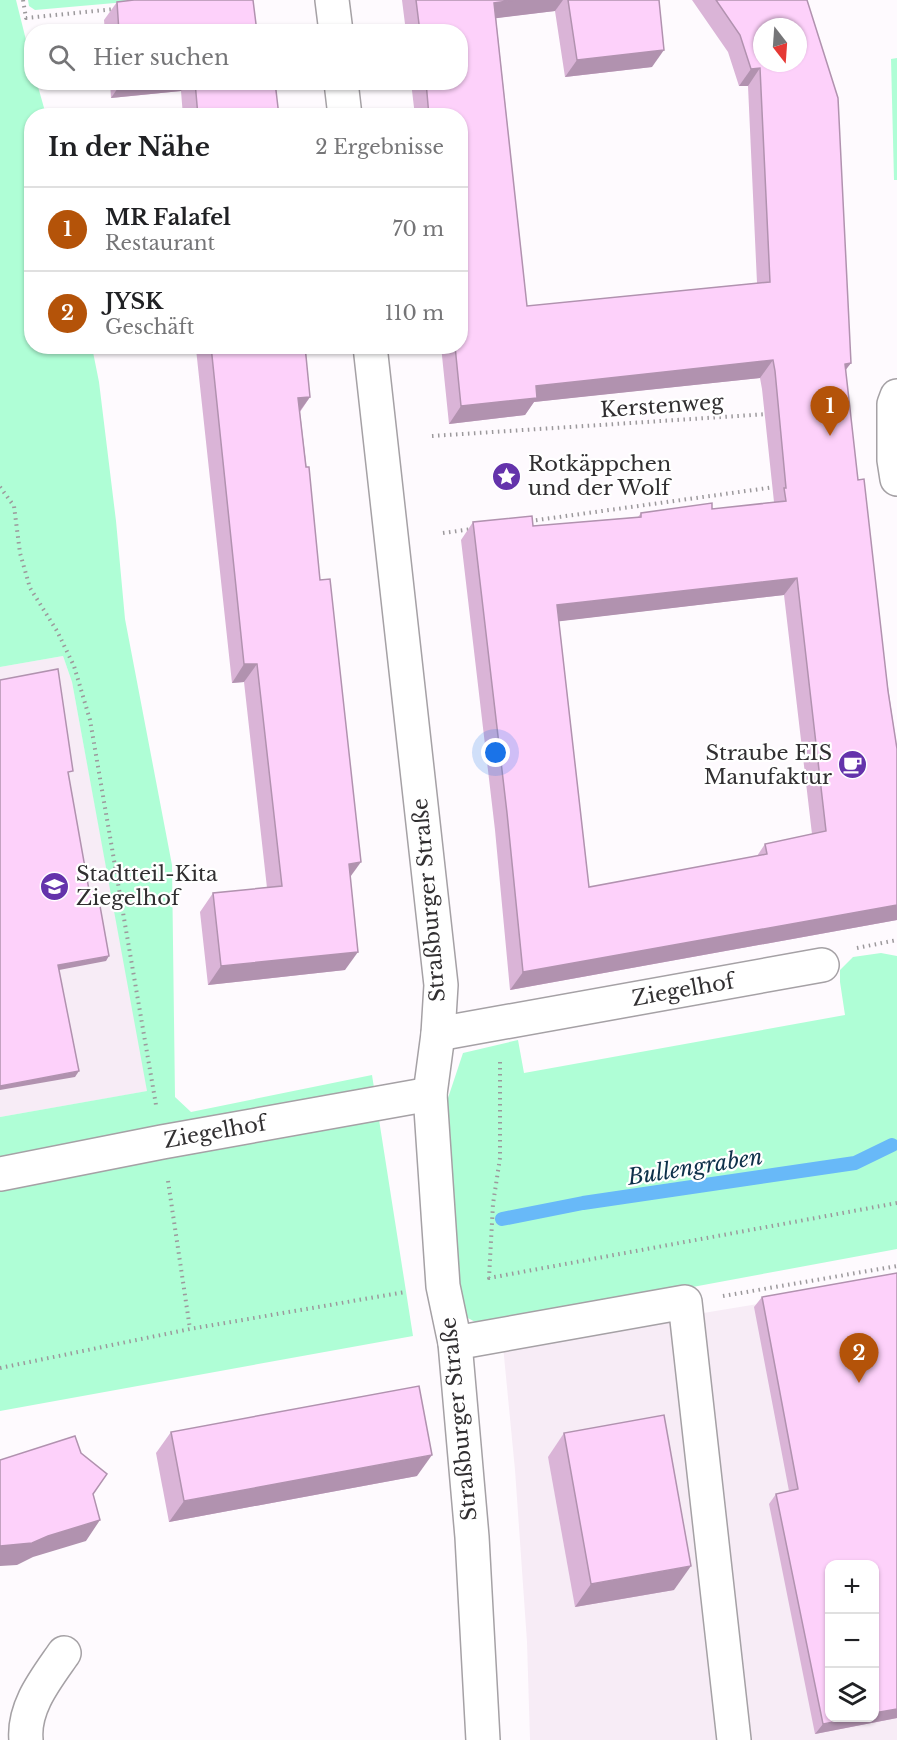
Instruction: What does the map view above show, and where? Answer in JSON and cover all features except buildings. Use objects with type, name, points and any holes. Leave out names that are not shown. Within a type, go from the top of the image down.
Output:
[{"type":"street","points":[[332,0],[335,24]]},
{"type":"street","points":[[342,90],[344,108]]},
{"type":"street","name":"Straßburger Straße","points":[[371,354],[441,985],[438,1034],[430,1094],[443,1286],[455,1343],[472,1537],[483,1740]]},
{"type":"street","points":[[897,396],[894,404],[894,460],[897,479]]},
{"type":"street","name":"Ziegelhof","points":[[438,1034],[822,965]]},
{"type":"street","name":"Ziegelhof","points":[[0,1174],[162,1142],[430,1094]]},
{"type":"street","points":[[455,1343],[686,1302],[734,1740]]},
{"type":"street","points":[[26,1740],[25,1730],[35,1696],[64,1653]]},
{"type":"path","points":[[23,0],[26,18],[120,9]]},
{"type":"path","name":"Kerstenweg","points":[[432,436],[779,413]]},
{"type":"path","points":[[524,522],[781,486]]},
{"type":"path","points":[[0,487],[14,506],[20,553],[30,588],[57,631],[74,666],[90,720],[146,1040],[190,1329]]},
{"type":"path","points":[[442,533],[477,528]]},
{"type":"path","points":[[500,1059],[500,1158],[493,1204],[489,1278],[897,1203]]},
{"type":"path","points":[[686,1302],[897,1266]]},
{"type":"path","points":[[0,1368],[190,1329],[412,1291]]},
{"type":"shaded area","name":"Stadtteil-Kita Ziegelhof","points":[[63,656],[72,682],[148,1091],[0,1117],[0,667]]},
{"type":"shaded area","points":[[897,1281],[897,1740],[530,1740],[527,1642],[515,1470],[503,1346]]},
{"type":"green space","points":[[0,0],[16,0],[24,32],[24,90],[39,90],[44,108],[24,108],[24,354],[93,354],[116,521],[125,619],[172,865],[175,1097],[191,1112],[372,1075],[413,1336],[0,1411],[0,1117],[147,1091],[72,682],[63,656],[0,667]]},
{"type":"green space","points":[[28,0],[149,0],[35,10],[29,6]]},
{"type":"green space","points":[[897,58],[897,180],[894,180],[891,59]]},
{"type":"green space","points":[[881,953],[897,956],[897,1249],[493,1324],[479,1324],[466,1317],[457,1284],[445,1107],[463,1053],[518,1040],[524,1073],[845,1015],[840,970],[853,957]]},
{"type":"waterway","name":"Bullengraben","points":[[502,1219],[583,1203],[855,1163],[892,1145]]},
{"type":"place","name":"MR Falafel","points":[[830,436]]},
{"type":"place","name":"Rotkäppchen und der Wolf","points":[[507,476]]},
{"type":"place","name":"Straube EIS Manufaktur","points":[[853,765]]},
{"type":"place","name":"Stadtteil-Kita Ziegelhof","points":[[55,886]]},
{"type":"place","name":"JYSK","points":[[859,1383]]}]
